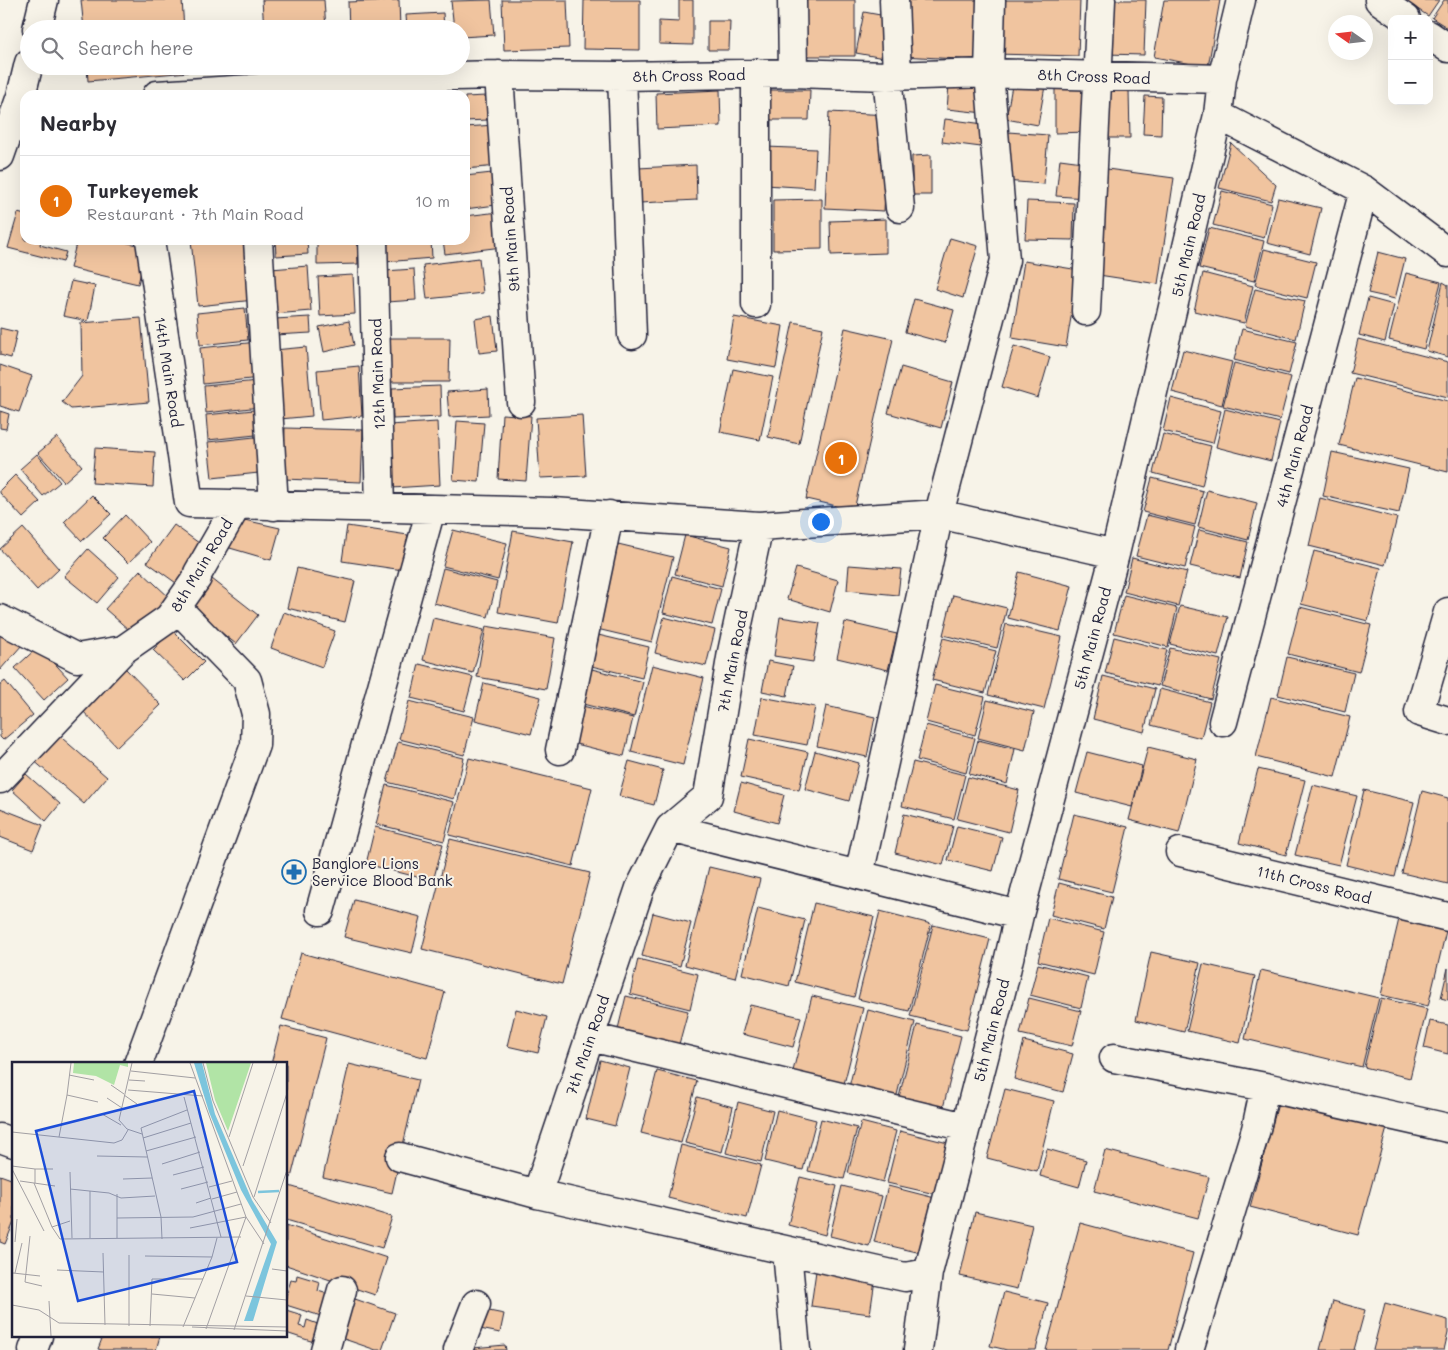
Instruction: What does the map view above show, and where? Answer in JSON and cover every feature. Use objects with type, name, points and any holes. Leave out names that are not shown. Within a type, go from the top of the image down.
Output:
[{"type":"street","points":[[39,20],[44,0]]},
{"type":"street","points":[[792,0],[793,73]]},
{"type":"street","points":[[894,0],[892,76],[900,208]]},
{"type":"street","points":[[859,875],[939,514],[1005,260],[989,73],[991,0]]},
{"type":"street","points":[[1086,311],[1100,0]]},
{"type":"street","name":"5th Main Road","points":[[918,1350],[928,1273],[1019,914],[1115,554],[1218,115],[1222,79],[1241,0]]},
{"type":"street","points":[[1379,0],[1400,15]]},
{"type":"street","points":[[1433,38],[1448,48]]},
{"type":"street","points":[[756,73],[756,304]]},
{"type":"street","name":"8th Cross Road","points":[[290,90],[499,76],[793,73],[892,76],[989,73],[1222,79]]},
{"type":"street","points":[[24,90],[27,75]]},
{"type":"street","name":"9th Main Road","points":[[499,76],[521,402]]},
{"type":"street","points":[[622,76],[632,335]]},
{"type":"street","points":[[0,156],[20,104]]},
{"type":"street","points":[[1218,115],[1364,190],[1448,253]]},
{"type":"street","name":"4th Main Road","points":[[1223,722],[1364,190]]},
{"type":"street","name":"14th Main Road","points":[[151,245],[190,503],[237,505]]},
{"type":"street","points":[[258,245],[274,506]]},
{"type":"street","name":"12th Main Road","points":[[373,245],[380,508]]},
{"type":"street","points":[[237,505],[553,512],[759,526],[939,514],[1115,554]]},
{"type":"street","name":"8th Main Road","points":[[0,619],[77,658],[124,650],[169,618],[177,608],[197,578],[198,573],[237,505]]},
{"type":"street","points":[[320,911],[431,509]]},
{"type":"street","points":[[560,750],[609,516]]},
{"type":"street","name":"7th Main Road","points":[[537,1194],[640,888],[670,828],[708,796],[732,652],[759,526]]},
{"type":"street","points":[[139,1062],[255,745],[256,714],[247,680],[177,608]]},
{"type":"street","points":[[1448,612],[1419,712],[1448,721]]},
{"type":"street","points":[[0,779],[124,650]]},
{"type":"street","points":[[670,828],[1019,914]]},
{"type":"street","name":"11th Cross Road","points":[[1180,852],[1448,917]]},
{"type":"street","points":[[590,1037],[966,1126]]},
{"type":"street","points":[[1114,1058],[1265,1087],[1448,1128]]},
{"type":"street","points":[[1189,1350],[1256,1130],[1265,1087]]},
{"type":"street","points":[[0,1138],[12,1142]]},
{"type":"street","points":[[400,1157],[537,1194],[905,1277],[928,1273]]},
{"type":"street","points":[[787,1251],[796,1350]]},
{"type":"street","points":[[325,1350],[342,1290]]},
{"type":"street","points":[[458,1350],[476,1304]]},
{"type":"street","points":[[33,1350],[37,1338]]},
{"type":"building","points":[[81,0],[182,0],[183,20],[83,20]]},
{"type":"building","points":[[262,0],[324,0],[325,20],[263,20]]},
{"type":"building","points":[[399,0],[400,20],[349,20],[348,2]]},
{"type":"building","points":[[491,0],[494,35],[470,36],[470,20],[453,20],[451,1]]},
{"type":"building","points":[[502,0],[567,0],[569,48],[504,50]]},
{"type":"building","points":[[584,0],[640,0],[640,50],[583,49]]},
{"type":"building","points":[[679,0],[693,0],[693,45],[659,44],[659,21],[679,22]]},
{"type":"building","points":[[796,0],[855,0],[855,56],[796,56]]},
{"type":"building","points":[[903,0],[984,0],[980,60],[900,56]]},
{"type":"building","points":[[995,0],[1080,0],[1078,56],[994,54]]},
{"type":"building","points":[[1106,0],[1146,0],[1144,55],[1105,54]]},
{"type":"building","points":[[1164,0],[1220,0],[1208,67],[1154,57]]},
{"type":"building","points":[[1404,0],[1439,0],[1429,15]]},
{"type":"building","points":[[1444,0],[1448,0],[1448,28],[1433,19]]},
{"type":"building","points":[[864,12],[891,17],[884,58],[856,53]]},
{"type":"building","points":[[443,13],[443,20],[406,20],[406,15]]},
{"type":"building","points":[[708,21],[730,21],[729,50],[708,50]]},
{"type":"building","points":[[88,75],[155,75],[88,81]]},
{"type":"building","points":[[1013,80],[1045,86],[1038,125],[1006,119]]},
{"type":"building","points":[[949,85],[986,89],[984,113],[947,109]]},
{"type":"building","points":[[1055,89],[1088,89],[1088,132],[1055,133]]},
{"type":"building","points":[[720,90],[721,126],[657,129],[656,93]]},
{"type":"building","points":[[765,90],[810,90],[809,120],[765,120]]},
{"type":"building","points":[[1129,90],[1130,138],[1106,138],[1105,91]]},
{"type":"building","points":[[486,96],[487,120],[470,121],[470,97]]},
{"type":"building","points":[[1145,96],[1162,97],[1161,135],[1143,134]]},
{"type":"building","points":[[829,112],[889,115],[884,211],[825,208]]},
{"type":"building","points":[[945,119],[984,124],[981,147],[942,142]]},
{"type":"building","points":[[495,125],[498,166],[470,169],[470,127]]},
{"type":"building","points":[[1008,132],[1048,135],[1044,184],[1004,181]]},
{"type":"building","points":[[1231,143],[1276,185],[1271,201],[1219,188]]},
{"type":"building","points":[[766,147],[816,149],[814,188],[765,185]]},
{"type":"building","points":[[931,155],[931,195],[912,195],[912,156]]},
{"type":"building","points":[[1060,159],[1090,163],[1086,198],[1056,196]]},
{"type":"building","points":[[696,165],[697,200],[640,203],[638,168]]},
{"type":"building","points":[[1107,169],[1174,178],[1158,284],[1092,274]]},
{"type":"building","points":[[492,173],[496,205],[470,208],[470,175]]},
{"type":"building","points":[[1222,191],[1272,204],[1264,238],[1213,225]]},
{"type":"building","points":[[1278,198],[1321,208],[1310,254],[1267,243]]},
{"type":"building","points":[[822,199],[822,249],[773,250],[773,200]]},
{"type":"building","points":[[1027,201],[1074,203],[1073,240],[1025,239]]},
{"type":"building","points":[[499,212],[502,247],[445,254],[444,245],[470,245],[470,215]]},
{"type":"building","points":[[18,213],[20,214],[20,245],[40,245],[66,252],[63,262],[8,248]]},
{"type":"building","points":[[886,219],[886,253],[831,255],[830,221]]},
{"type":"building","points":[[1209,228],[1264,241],[1254,281],[1199,268]]},
{"type":"building","points":[[950,238],[978,246],[963,298],[935,289]]},
{"type":"building","points":[[76,245],[138,245],[147,247],[138,284],[70,268]]},
{"type":"building","points":[[192,245],[248,245],[254,300],[198,306]]},
{"type":"building","points":[[275,245],[307,245],[308,254],[276,256]]},
{"type":"building","points":[[317,245],[357,245],[358,264],[317,265]]},
{"type":"building","points":[[384,245],[431,245],[432,258],[385,262]]},
{"type":"building","points":[[1264,249],[1316,262],[1307,298],[1255,285]]},
{"type":"building","points":[[1378,252],[1405,259],[1395,299],[1368,293]]},
{"type":"building","points":[[479,258],[483,293],[427,299],[423,265]]},
{"type":"building","points":[[1024,261],[1079,270],[1066,347],[1012,338]]},
{"type":"building","points":[[308,266],[311,311],[274,314],[271,269]]},
{"type":"building","points":[[414,269],[416,300],[387,302],[385,271]]},
{"type":"building","points":[[1203,273],[1253,286],[1244,323],[1194,311]]},
{"type":"building","points":[[1406,273],[1441,282],[1424,349],[1389,340]]},
{"type":"building","points":[[353,275],[355,314],[320,316],[318,277]]},
{"type":"building","points":[[71,281],[95,286],[88,321],[63,316]]},
{"type":"building","points":[[1443,282],[1448,285],[1448,357],[1427,351]]},
{"type":"building","points":[[1255,289],[1305,301],[1296,339],[1245,326]]},
{"type":"building","points":[[1368,298],[1394,305],[1385,342],[1359,335]]},
{"type":"building","points":[[914,299],[954,310],[945,343],[905,332]]},
{"type":"building","points":[[245,308],[248,340],[200,345],[197,313]]},
{"type":"building","points":[[493,316],[497,351],[479,353],[475,319]]},
{"type":"building","points":[[310,317],[311,333],[275,335],[275,319]]},
{"type":"building","points":[[734,317],[783,326],[776,368],[727,359]]},
{"type":"building","points":[[141,318],[149,402],[71,409],[62,402],[82,376],[81,323]]},
{"type":"building","points":[[349,321],[354,345],[324,352],[319,327]]},
{"type":"building","points":[[793,322],[823,328],[799,444],[768,437]]},
{"type":"building","points":[[0,328],[17,332],[11,358],[0,355]]},
{"type":"building","points":[[845,328],[893,339],[854,510],[806,499]]},
{"type":"building","points":[[1242,329],[1297,342],[1289,374],[1234,360]]},
{"type":"building","points":[[388,338],[450,338],[449,382],[388,382]]},
{"type":"building","points":[[1358,339],[1448,362],[1448,397],[1350,373]]},
{"type":"building","points":[[257,342],[260,378],[203,384],[200,348]]},
{"type":"building","points":[[1014,346],[1050,357],[1038,398],[1002,387]]},
{"type":"building","points":[[306,347],[312,416],[280,419],[274,350]]},
{"type":"building","points":[[1183,350],[1232,362],[1222,405],[1172,392]]},
{"type":"building","points":[[1234,363],[1291,377],[1280,420],[1223,406]]},
{"type":"building","points":[[0,365],[32,376],[19,412],[0,406]]},
{"type":"building","points":[[359,366],[362,416],[321,420],[317,370]]},
{"type":"building","points":[[901,367],[953,382],[941,428],[888,413]]},
{"type":"building","points":[[733,369],[773,377],[760,440],[720,432]]},
{"type":"building","points":[[1355,378],[1448,401],[1448,472],[1339,445]]},
{"type":"building","points":[[258,381],[260,407],[206,413],[204,386]]},
{"type":"building","points":[[440,386],[441,417],[393,419],[392,388]]},
{"type":"building","points":[[488,389],[489,415],[449,417],[447,392]]},
{"type":"building","points":[[1171,398],[1221,411],[1213,443],[1163,431]]},
{"type":"building","points":[[263,409],[265,434],[208,440],[206,415]]},
{"type":"building","points":[[1225,409],[1280,423],[1271,461],[1216,447]]},
{"type":"building","points":[[0,411],[9,414],[6,429],[0,428]]},
{"type":"building","points":[[502,414],[531,416],[526,481],[498,479]]},
{"type":"building","points":[[582,415],[586,476],[540,478],[536,418]]},
{"type":"building","points":[[457,421],[484,423],[479,482],[453,480]]},
{"type":"building","points":[[437,422],[440,485],[392,488],[389,425]]},
{"type":"building","points":[[285,428],[363,430],[361,482],[283,479]]},
{"type":"building","points":[[1163,434],[1211,446],[1202,486],[1153,473]]},
{"type":"building","points":[[264,436],[268,472],[212,478],[208,442]]},
{"type":"building","points":[[57,437],[82,466],[64,482],[38,453]]},
{"type":"building","points":[[95,448],[155,452],[153,487],[92,483]]},
{"type":"building","points":[[1332,452],[1409,469],[1399,513],[1323,496]]},
{"type":"building","points":[[37,454],[60,482],[43,496],[20,469]]},
{"type":"building","points":[[15,475],[40,502],[23,518],[0,493],[0,490]]},
{"type":"building","points":[[1152,478],[1203,491],[1195,525],[1143,512]]},
{"type":"building","points":[[1207,490],[1257,503],[1248,540],[1198,527]]},
{"type":"building","points":[[92,495],[111,514],[82,541],[64,522]]},
{"type":"building","points":[[1320,498],[1397,518],[1385,565],[1309,546]]},
{"type":"building","points":[[125,515],[150,542],[128,563],[103,538]]},
{"type":"building","points":[[1147,515],[1195,527],[1185,568],[1136,556]]},
{"type":"building","points":[[240,519],[280,528],[271,560],[223,546]]},
{"type":"building","points":[[174,525],[210,551],[183,588],[147,562]]},
{"type":"building","points":[[347,526],[408,535],[403,570],[342,561]]},
{"type":"building","points":[[23,528],[59,569],[37,590],[0,549]]},
{"type":"building","points":[[453,530],[507,543],[498,580],[443,566]]},
{"type":"building","points":[[1199,530],[1248,542],[1240,578],[1190,566]]},
{"type":"building","points":[[513,531],[573,542],[558,623],[498,612]]},
{"type":"building","points":[[685,535],[731,547],[722,586],[675,574]]},
{"type":"building","points":[[618,544],[673,557],[652,642],[597,629]]},
{"type":"building","points":[[88,549],[119,577],[97,603],[64,576]]},
{"type":"building","points":[[1314,551],[1381,568],[1368,621],[1301,604]]},
{"type":"building","points":[[1132,558],[1187,572],[1178,606],[1124,592]]},
{"type":"building","points":[[849,565],[901,569],[898,595],[847,590]]},
{"type":"building","points":[[297,568],[355,581],[345,622],[287,608]]},
{"type":"building","points":[[443,568],[497,582],[488,617],[434,603]]},
{"type":"building","points":[[796,568],[838,580],[830,612],[787,599]]},
{"type":"building","points":[[140,570],[171,599],[137,637],[105,609]]},
{"type":"building","points":[[1019,572],[1072,586],[1060,631],[1008,618]]},
{"type":"building","points":[[672,576],[721,589],[712,625],[663,613]]},
{"type":"building","points":[[212,579],[258,615],[236,644],[189,607]]},
{"type":"building","points":[[953,595],[1007,608],[997,648],[943,635]]},
{"type":"building","points":[[1124,595],[1177,608],[1168,647],[1114,633]]},
{"type":"building","points":[[1180,606],[1228,617],[1218,656],[1170,644]]},
{"type":"building","points":[[1300,607],[1371,625],[1359,672],[1288,654]]},
{"type":"building","points":[[284,612],[335,631],[322,667],[271,648]]},
{"type":"building","points":[[664,617],[715,630],[706,666],[655,653]]},
{"type":"building","points":[[780,617],[820,623],[813,662],[774,656]]},
{"type":"building","points":[[433,618],[484,630],[473,673],[423,660]]},
{"type":"building","points":[[845,622],[897,634],[888,670],[837,658]]},
{"type":"building","points":[[1006,624],[1062,637],[1044,709],[988,695]]},
{"type":"building","points":[[0,626],[22,645],[0,670]]},
{"type":"building","points":[[486,626],[555,638],[546,689],[477,677]]},
{"type":"building","points":[[172,630],[204,662],[185,681],[153,650]]},
{"type":"building","points":[[594,634],[649,647],[642,678],[587,665]]},
{"type":"building","points":[[1114,637],[1167,650],[1158,686],[1105,673]]},
{"type":"building","points":[[943,638],[996,651],[985,693],[932,680]]},
{"type":"building","points":[[39,646],[68,678],[44,700],[15,668]]},
{"type":"building","points":[[1170,648],[1221,660],[1211,699],[1160,686]]},
{"type":"building","points":[[1287,657],[1354,673],[1345,712],[1278,695]]},
{"type":"building","points":[[768,661],[793,666],[787,696],[762,691]]},
{"type":"building","points":[[419,664],[473,677],[464,711],[411,698]]},
{"type":"building","points":[[652,665],[704,678],[683,765],[631,752]]},
{"type":"building","points":[[124,667],[161,705],[117,747],[81,709]]},
{"type":"building","points":[[584,667],[643,682],[634,717],[575,702]]},
{"type":"building","points":[[1103,676],[1155,689],[1144,732],[1093,719]]},
{"type":"building","points":[[5,681],[33,715],[3,740],[0,737],[0,685]]},
{"type":"building","points":[[484,683],[541,697],[531,734],[475,720]]},
{"type":"building","points":[[935,685],[985,697],[975,735],[926,722]]},
{"type":"building","points":[[1160,689],[1210,702],[1201,738],[1151,725]]},
{"type":"building","points":[[762,697],[815,707],[807,745],[755,735]]},
{"type":"building","points":[[1271,697],[1350,717],[1335,777],[1256,757]]},
{"type":"building","points":[[987,700],[1034,712],[1025,750],[978,738]]},
{"type":"building","points":[[409,701],[474,717],[464,755],[399,739]]},
{"type":"building","points":[[578,705],[633,718],[624,756],[568,742]]},
{"type":"building","points":[[826,706],[875,717],[867,757],[817,746]]},
{"type":"building","points":[[926,725],[975,738],[966,773],[917,760]]},
{"type":"building","points":[[55,732],[107,777],[84,804],[32,759]]},
{"type":"building","points":[[749,739],[808,752],[799,790],[741,777]]},
{"type":"building","points":[[978,740],[1015,749],[1007,784],[969,774]]},
{"type":"building","points":[[398,742],[464,758],[454,799],[387,782]]},
{"type":"building","points":[[1148,747],[1197,759],[1179,833],[1129,820]]},
{"type":"building","points":[[815,751],[859,763],[849,801],[805,789]]},
{"type":"building","points":[[1087,752],[1142,766],[1132,807],[1076,793]]},
{"type":"building","points":[[469,758],[592,788],[573,866],[449,835]]},
{"type":"building","points":[[629,761],[663,770],[654,805],[619,796]]},
{"type":"building","points":[[913,762],[965,775],[954,819],[902,806]]},
{"type":"building","points":[[1258,769],[1305,780],[1286,855],[1239,843]]},
{"type":"building","points":[[26,774],[60,804],[46,821],[12,790]]},
{"type":"building","points":[[968,777],[1019,790],[1009,832],[957,819]]},
{"type":"building","points":[[741,783],[784,795],[777,823],[734,811]]},
{"type":"building","points":[[386,785],[454,802],[444,841],[376,824]]},
{"type":"building","points":[[1313,785],[1357,796],[1339,865],[1295,855]]},
{"type":"building","points":[[1364,790],[1414,802],[1395,877],[1346,865]]},
{"type":"building","points":[[1422,791],[1448,798],[1448,884],[1402,873]]},
{"type":"building","points":[[0,808],[43,825],[33,850],[0,837]]},
{"type":"building","points":[[904,814],[953,826],[943,865],[895,853]]},
{"type":"building","points":[[1074,814],[1128,827],[1112,892],[1058,879]]},
{"type":"building","points":[[957,826],[1002,837],[993,871],[948,860]]},
{"type":"building","points":[[375,827],[443,844],[433,881],[366,864]]},
{"type":"building","points":[[450,839],[590,873],[562,984],[422,949]]},
{"type":"building","points":[[709,867],[760,879],[735,978],[685,965]]},
{"type":"building","points":[[1059,883],[1112,897],[1104,929],[1051,915]]},
{"type":"building","points":[[354,900],[421,917],[412,953],[344,937]]},
{"type":"building","points":[[814,903],[874,917],[854,997],[795,982]]},
{"type":"building","points":[[758,908],[805,920],[789,986],[742,974]]},
{"type":"building","points":[[880,911],[931,924],[909,1011],[858,999]]},
{"type":"building","points":[[653,913],[691,923],[680,966],[642,956]]},
{"type":"building","points":[[1048,918],[1104,932],[1094,975],[1038,961]]},
{"type":"building","points":[[1399,919],[1446,931],[1428,1006],[1381,995]]},
{"type":"building","points":[[933,925],[990,939],[967,1030],[910,1016]]},
{"type":"building","points":[[1151,952],[1200,963],[1184,1032],[1136,1020]]},
{"type":"building","points":[[301,953],[445,992],[427,1058],[282,1019]]},
{"type":"building","points":[[638,959],[698,974],[690,1009],[630,994]]},
{"type":"building","points":[[1038,964],[1088,977],[1081,1008],[1030,995]]},
{"type":"building","points":[[1203,964],[1255,976],[1240,1043],[1187,1031]]},
{"type":"building","points":[[1448,968],[1448,1000],[1441,998]]},
{"type":"building","points":[[1261,970],[1379,998],[1362,1067],[1245,1039]]},
{"type":"building","points":[[626,996],[688,1011],[678,1048],[617,1033]]},
{"type":"building","points":[[812,996],[863,1008],[843,1088],[792,1075]]},
{"type":"building","points":[[1029,998],[1081,1011],[1072,1046],[1020,1034]]},
{"type":"building","points":[[1381,998],[1427,1009],[1410,1078],[1364,1067]]},
{"type":"building","points":[[750,1005],[801,1017],[793,1047],[742,1034]]},
{"type":"building","points":[[516,1009],[547,1017],[538,1053],[507,1046]]},
{"type":"building","points":[[868,1010],[915,1022],[895,1103],[848,1091]]},
{"type":"building","points":[[1430,1021],[1448,1025],[1448,1054],[1424,1048]]},
{"type":"building","points":[[917,1025],[961,1036],[941,1116],[897,1105]]},
{"type":"building","points":[[281,1026],[326,1038],[291,1178],[288,1177],[288,1062],[272,1062]]},
{"type":"building","points":[[1024,1041],[1073,1054],[1063,1092],[1014,1079]]},
{"type":"building","points":[[600,1060],[630,1068],[615,1126],[586,1119]]},
{"type":"building","points":[[349,1064],[418,1080],[392,1193],[323,1177]]},
{"type":"building","points":[[657,1071],[697,1081],[681,1143],[641,1133]]},
{"type":"building","points":[[1005,1089],[1054,1101],[1037,1171],[987,1158]]},
{"type":"building","points":[[697,1097],[733,1107],[722,1152],[685,1143]]},
{"type":"building","points":[[1279,1100],[1387,1128],[1358,1235],[1250,1207]]},
{"type":"building","points":[[738,1102],[773,1111],[761,1162],[726,1153]]},
{"type":"building","points":[[777,1110],[816,1120],[803,1170],[765,1161]]},
{"type":"building","points":[[821,1119],[857,1128],[844,1179],[808,1171]]},
{"type":"building","points":[[861,1122],[896,1131],[883,1182],[848,1173]]},
{"type":"building","points":[[900,1131],[948,1143],[935,1194],[887,1183]]},
{"type":"building","points":[[681,1145],[761,1165],[747,1218],[668,1198]]},
{"type":"building","points":[[1047,1149],[1086,1160],[1079,1187],[1040,1176]]},
{"type":"building","points":[[1105,1150],[1209,1177],[1198,1218],[1094,1191]]},
{"type":"building","points":[[0,1175],[12,1179],[12,1227],[5,1244],[0,1242]]},
{"type":"building","points":[[800,1177],[837,1186],[825,1235],[788,1225]]},
{"type":"building","points":[[288,1186],[392,1217],[382,1248],[288,1221]]},
{"type":"building","points":[[842,1186],[882,1196],[869,1246],[830,1236]]},
{"type":"building","points":[[888,1186],[935,1198],[921,1253],[874,1242]]},
{"type":"building","points":[[975,1212],[1032,1225],[1017,1289],[960,1276]]},
{"type":"building","points":[[1080,1223],[1193,1253],[1168,1350],[1046,1350]]},
{"type":"building","points":[[288,1226],[387,1258],[375,1295],[288,1266]]},
{"type":"building","points":[[816,1271],[875,1280],[870,1314],[811,1306]]},
{"type":"building","points":[[297,1275],[320,1282],[318,1291],[331,1295],[324,1317],[288,1306],[288,1290],[291,1280],[296,1281]]},
{"type":"building","points":[[1004,1292],[1048,1303],[1036,1350],[1007,1350],[990,1346]]},
{"type":"building","points":[[355,1299],[395,1313],[382,1350],[376,1350],[341,1338]]},
{"type":"building","points":[[1333,1301],[1365,1310],[1354,1350],[1320,1350]]},
{"type":"building","points":[[1385,1303],[1448,1320],[1448,1333],[1444,1350],[1373,1350]]},
{"type":"building","points":[[479,1309],[504,1314],[500,1333],[475,1328]]},
{"type":"building","points":[[288,1311],[302,1315],[299,1326],[305,1328],[307,1320],[323,1326],[317,1343],[288,1334]]},
{"type":"building","points":[[102,1338],[159,1338],[156,1350],[98,1349]]},
{"type":"building","points":[[505,1345],[506,1350],[462,1349]]},
{"type":"place","name":"Turkeyemek","points":[[841,458]]},
{"type":"place","name":"Banglore Lions Service Blood Bank","points":[[294,872]]}]
